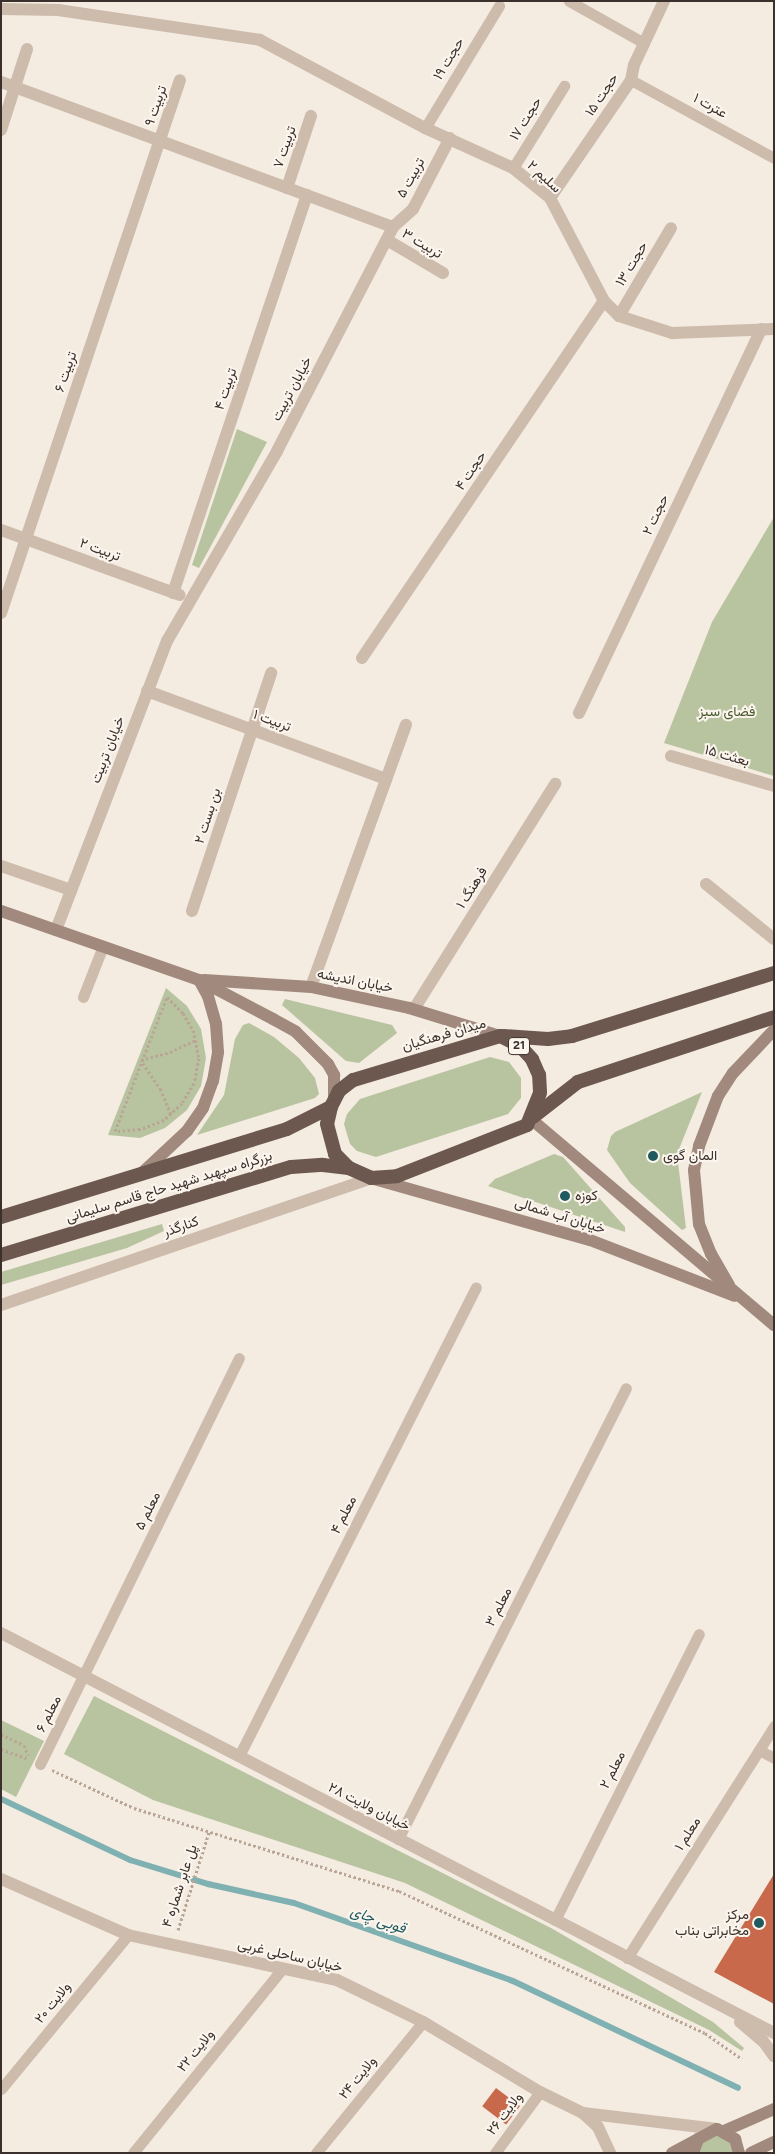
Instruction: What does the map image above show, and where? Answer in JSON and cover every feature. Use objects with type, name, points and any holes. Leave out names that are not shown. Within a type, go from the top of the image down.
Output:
[{"type":"highway","name":"21","points":[[500,1036],[548,1039],[572,1036],[774,973]]},
{"type":"highway","points":[[332,1104],[327,1124],[329,1141],[335,1154],[349,1168],[371,1178],[397,1176],[509,1134],[527,1125],[530,1119],[578,1082],[774,1017]]},
{"type":"highway","name":"میدان فرهنگیان","points":[[332,1104],[339,1092],[353,1080],[370,1073],[500,1036],[520,1046],[536,1068],[540,1092],[530,1119]]},
{"type":"highway","name":"بزرگراه سپهبد شهید حاج قاسم سلیمانی","points":[[1,1217],[287,1129],[332,1104]]},
{"type":"highway","name":"بزرگراه سپهبد شهید حاج قاسم سلیمانی","points":[[1,1255],[291,1167],[317,1165],[349,1168]]},
{"type":"main road","name":"خیابان اندیشه","points":[[1,911],[199,980],[296,1032],[308,1043],[334,1075],[332,1104]]},
{"type":"main road","name":"خیابان اندیشه","points":[[199,980],[311,987],[414,1009],[500,1036]]},
{"type":"main road","points":[[139,1176],[187,1132],[203,1108],[213,1081],[218,1052],[216,1024],[208,996],[199,980]]},
{"type":"main road","points":[[735,1296],[711,1254],[698,1224],[694,1170],[702,1137],[718,1096],[733,1073],[774,1030]]},
{"type":"main road","name":"خیابان آب شمالی","points":[[530,1119],[583,1160],[735,1296],[774,1325]]},
{"type":"main road","name":"خیابان آب شمالی","points":[[371,1178],[590,1240],[735,1296]]},
{"type":"main road","points":[[672,2153],[698,2139],[769,2112]]},
{"type":"main road","points":[[721,2130],[735,2139],[739,2153]]},
{"type":"main road","points":[[693,2153],[698,2139]]},
{"type":"main road","points":[[759,2151],[774,2142]]},
{"type":"street","name":"حجت ۱۵","points":[[550,198],[631,80],[634,65],[664,1]]},
{"type":"street","name":"سلیم ۲","points":[[1,9],[58,10],[260,40],[425,128],[513,168],[550,198],[604,301],[619,316],[672,333],[768,329]]},
{"type":"street","points":[[1,130],[27,49]]},
{"type":"street","name":"تربیت ۹","points":[[160,141],[180,80]]},
{"type":"street","points":[[1,82],[393,228]]},
{"type":"street","name":"تربیت ۷","points":[[287,188],[311,116]]},
{"type":"street","name":"تربیت ۵","points":[[393,228],[413,209],[450,138]]},
{"type":"street","name":"تربیت ۶","points":[[1,613],[160,141]]},
{"type":"street","name":"تربیت ۴","points":[[173,593],[307,195]]},
{"type":"street","name":"خیابان تربیت","points":[[56,930],[148,691],[189,598],[277,450],[393,228]]},
{"type":"street","name":"حجت ۱۳","points":[[619,316],[671,228]]},
{"type":"street","name":"تربیت ۳","points":[[387,240],[442,273]]},
{"type":"street","name":"حجت ۴","points":[[362,658],[604,301]]},
{"type":"street","name":"حجت ۲","points":[[578,713],[768,329]]},
{"type":"street","name":"تربیت ۲","points":[[1,530],[189,598]]},
{"type":"street","name":"بن بست ۲","points":[[192,911],[271,673]]},
{"type":"street","name":"تربیت ۱","points":[[148,691],[386,780]]},
{"type":"street","points":[[311,987],[406,726]]},
{"type":"street","name":"بعثت ۱۵","points":[[671,756],[774,786]]},
{"type":"street","name":"فرهنگ ۱","points":[[414,1009],[556,784]]},
{"type":"street","points":[[1,866],[71,890]]},
{"type":"street","points":[[706,884],[774,939]]},
{"type":"street","name":"کنارگذر","points":[[1,1305],[371,1178]]},
{"type":"street","name":"خیابان ولایت ۲۸","points":[[1,1633],[774,2034]]},
{"type":"street","name":"خیابان ساحلی غربی","points":[[1,1879],[128,1935],[172,1947],[337,1980],[423,2022],[540,2092],[583,2113],[598,2127],[610,2153]]},
{"type":"street","name":"خیابان ولایت ۲۸","points":[[722,2008],[763,2041],[774,2056]]},
{"type":"street","points":[[769,2112],[774,2100]]},
{"type":"street","name":"خیابان ساحلی غربی","points":[[583,2113],[721,2130]]},
{"type":"lane","points":[[569,1],[644,43]]},
{"type":"lane","name":"حجت ۱۹","points":[[425,128],[499,6]]},
{"type":"lane","name":"عترت ۱","points":[[631,80],[774,158]]},
{"type":"lane","name":"حجت ۱۷","points":[[513,168],[564,86]]},
{"type":"lane","points":[[83,997],[103,946]]},
{"type":"lane","name":"معلم ۴","points":[[238,1756],[476,1287]]},
{"type":"lane","name":"معلم ۵","points":[[85,1676],[239,1358]]},
{"type":"lane","name":"معلم ۳","points":[[398,1839],[626,1388]]},
{"type":"lane","name":"معلم ۲","points":[[555,1920],[699,1634]]},
{"type":"lane","name":"معلم ۶","points":[[40,1764],[85,1676]]},
{"type":"lane","name":"معلم ۱","points":[[627,1958],[774,1726]]},
{"type":"lane","points":[[758,1750],[774,1758]]},
{"type":"lane","name":"ولایت ۲۰","points":[[1,2089],[128,1935]]},
{"type":"lane","name":"ولایت ۲۲","points":[[133,2153],[283,1968]]},
{"type":"lane","name":"ولایت ۲۴","points":[[316,2153],[423,2022]]},
{"type":"lane","name":"ولایت ۲۶","points":[[495,2153],[540,2092]]},
{"type":"path","points":[[167,997],[189,1021],[196,1040],[199,1058],[194,1083],[171,1114],[140,1129],[115,1131],[140,1060],[167,997]]},
{"type":"path","points":[[140,1060],[170,1052],[196,1040]]},
{"type":"path","points":[[140,1060],[161,1090],[171,1114]]},
{"type":"path","points":[[1,1734],[24,1745],[29,1758]]},
{"type":"path","points":[[1,1750],[29,1758],[134,1808],[399,1891],[705,2033],[742,2059]]},
{"type":"path","name":"پل عابر شماره ۴","points":[[172,1947],[209,1832]]},
{"type":"green space","points":[[237,429],[267,442],[199,568],[192,565]]},
{"type":"green space","name":"فضای سبز","points":[[774,517],[774,776],[664,743],[712,622]]},
{"type":"green space","points":[[166,988],[187,1006],[201,1029],[206,1058],[201,1086],[187,1110],[165,1128],[140,1138],[108,1135]]},
{"type":"green space","points":[[285,999],[392,1025],[397,1033],[359,1063],[346,1061],[282,1005]]},
{"type":"green space","points":[[249,1023],[274,1037],[299,1058],[315,1078],[319,1094],[315,1098],[197,1135],[224,1095],[235,1039],[243,1025]]},
{"type":"green space","points":[[490,1057],[509,1062],[521,1078],[521,1098],[508,1114],[376,1157],[357,1151],[350,1144],[344,1124],[347,1114],[360,1099]]},
{"type":"green space","points":[[702,1092],[677,1154],[686,1228],[682,1230],[630,1183],[607,1150],[611,1136],[615,1132]]},
{"type":"green space","points":[[554,1154],[563,1157],[625,1227],[625,1232],[488,1186],[495,1179]]},
{"type":"green space","points":[[162,1224],[164,1231],[127,1248],[1,1285],[1,1272]]},
{"type":"green space","points":[[94,1696],[551,1928],[713,2022],[744,2048],[742,2051],[709,2030],[405,1883],[153,1800],[64,1754]]},
{"type":"green space","points":[[1,1720],[44,1741],[16,1797],[1,1789]]},
{"type":"green space","points":[[715,2135],[729,2140],[734,2153],[698,2153],[702,2142]]},
{"type":"building","name":"مرکز مخابراتی بناب","points":[[774,1874],[774,2004],[714,1972]]},
{"type":"building","points":[[496,2088],[520,2106],[506,2124],[482,2106]]},
{"type":"waterway","name":"قوبی چای","points":[[1,1799],[130,1860],[208,1884],[294,1903],[513,1981],[738,2088]]},
{"type":"place","name":"المان گوی","points":[[653,1156]]},
{"type":"place","name":"کوزه","points":[[565,1196]]},
{"type":"place","name":"مرکز مخابراتی بناب","points":[[759,1923]]}]
